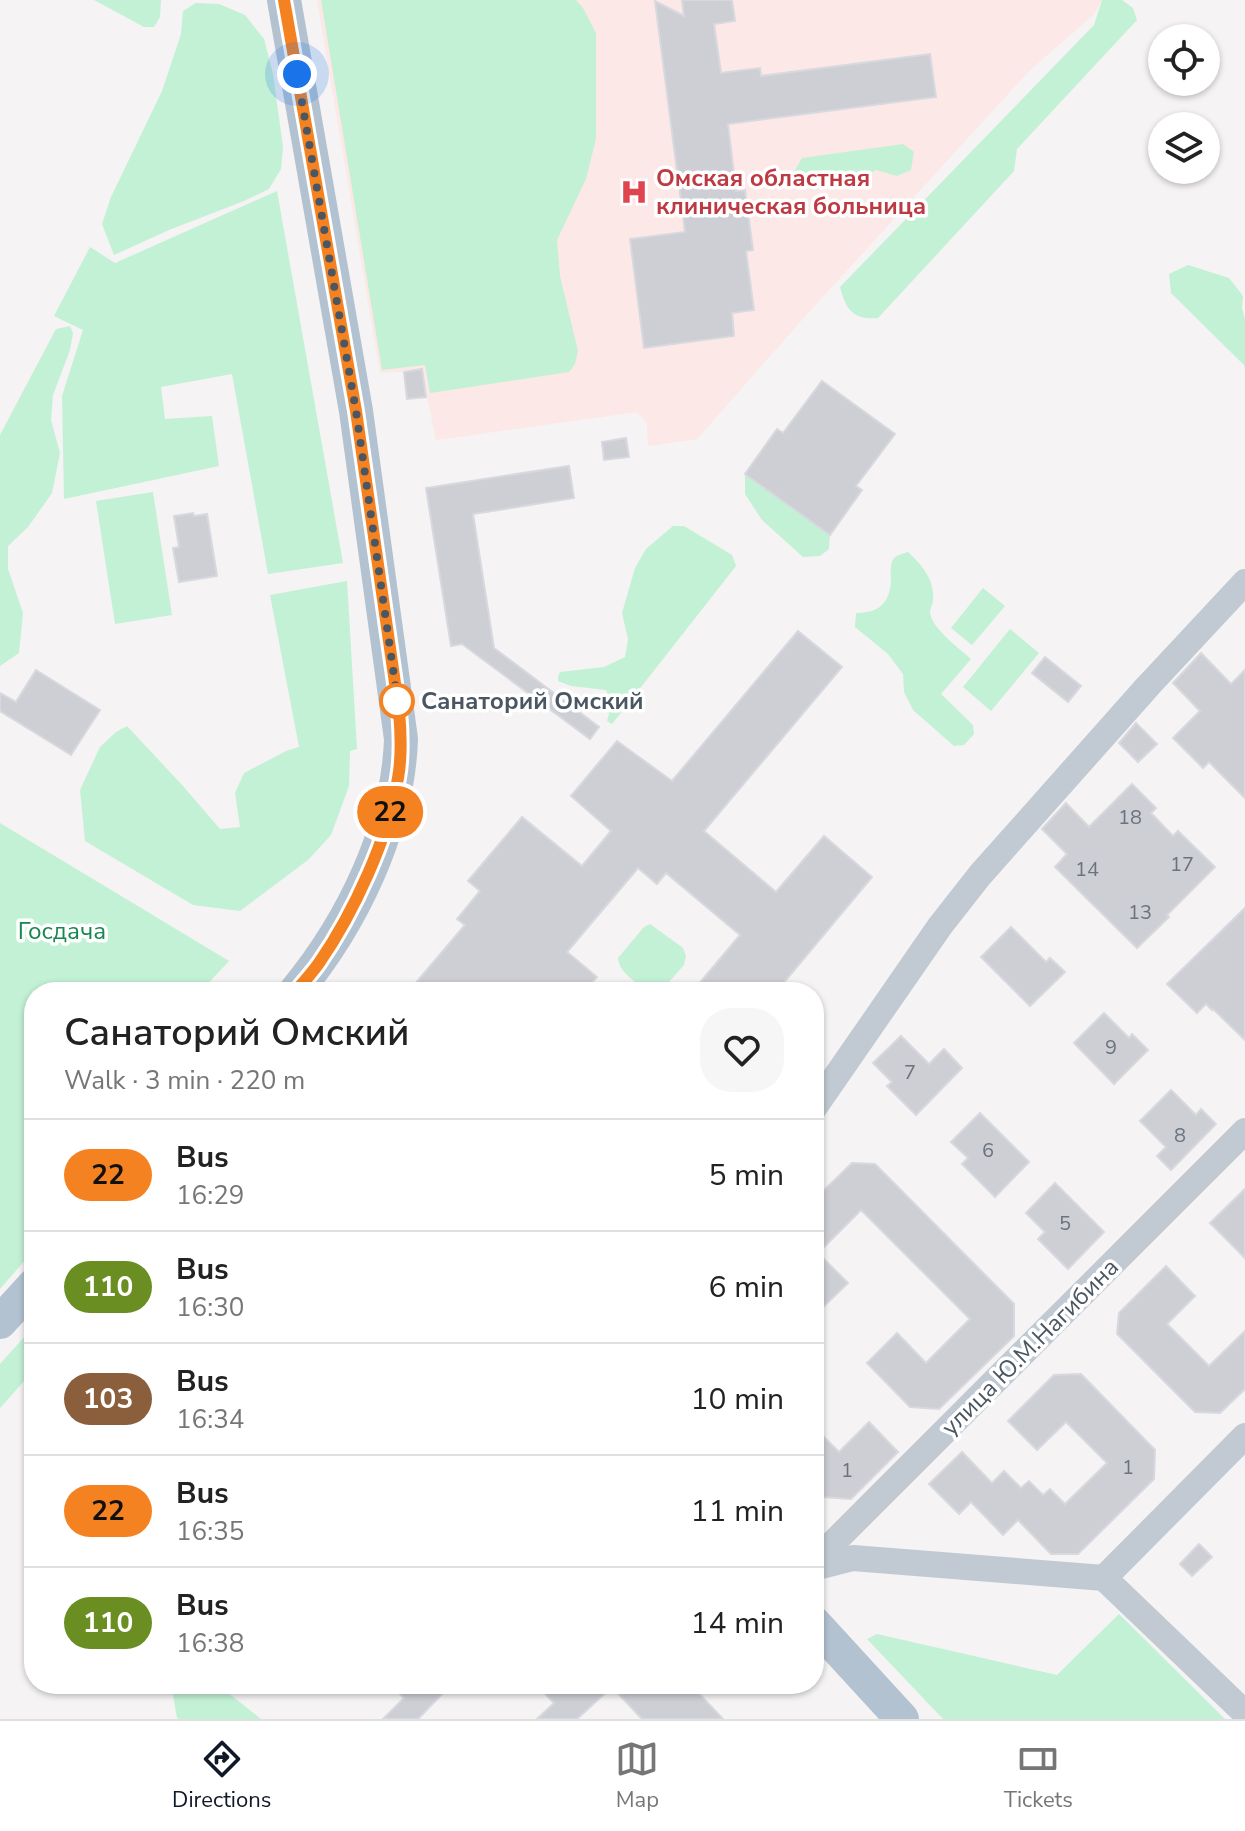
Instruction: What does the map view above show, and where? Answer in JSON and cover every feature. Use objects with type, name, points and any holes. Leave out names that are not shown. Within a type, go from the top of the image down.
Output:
[{"type":"main road","points":[[284,0],[356,411],[401,739],[394,798],[377,851],[354,904],[318,964],[303,982]]},
{"type":"main road","points":[[0,1322],[24,1296]]},
{"type":"main road","points":[[824,1634],[902,1719]]},
{"type":"street","points":[[824,1094],[940,926],[980,875],[1245,582]]},
{"type":"street","name":"улица Ю.М.Нагибина","points":[[824,1555],[1245,1131]]},
{"type":"street","points":[[1104,1578],[1245,1436]]},
{"type":"street","points":[[824,1563],[853,1558],[1104,1578],[1245,1713]]},
{"type":"shaded area","name":"Омская областная клиническая больница","points":[[317,0],[1102,0],[1093,15],[1028,72],[697,439],[648,446],[647,423],[637,412],[436,440],[422,370],[380,373]]},
{"type":"green space","points":[[94,0],[161,0],[160,17],[154,27],[144,27]]},
{"type":"green space","points":[[321,0],[576,0],[583,8],[596,33],[596,139],[586,179],[557,240],[560,276],[578,351],[569,372],[430,393],[425,365],[382,370]]},
{"type":"green space","points":[[1102,0],[1122,0],[1133,8],[1137,20],[1017,149],[1014,171],[878,318],[862,317],[852,312],[840,287],[1094,25]]},
{"type":"green space","points":[[196,3],[219,4],[245,15],[264,39],[273,74],[283,147],[281,169],[269,189],[114,255],[102,224],[111,197],[162,91],[181,34],[183,11]]},
{"type":"green space","points":[[903,144],[914,152],[911,170],[897,176],[876,170],[854,183],[811,190],[799,183],[795,170],[802,158]]},
{"type":"green space","points":[[277,191],[343,563],[268,574],[232,374],[161,387],[165,419],[212,416],[219,466],[64,499],[62,396],[83,330],[54,316],[90,247],[115,263]]},
{"type":"green space","points":[[1188,265],[1229,278],[1243,296],[1245,369],[1171,293],[1169,274]]},
{"type":"green space","points":[[70,326],[73,333],[70,350],[53,395],[51,420],[60,453],[52,493],[28,527],[8,546],[8,569],[23,613],[19,653],[0,666],[0,435],[56,329]]},
{"type":"green space","points":[[745,474],[830,535],[829,549],[820,556],[803,557],[762,520],[745,494]]},
{"type":"green space","points":[[153,492],[172,615],[115,624],[96,501]]},
{"type":"green space","points":[[673,526],[684,526],[732,555],[736,566],[612,724],[607,721],[612,703],[606,690],[571,686],[558,681],[558,677],[560,672],[604,667],[625,657],[628,639],[622,613],[635,568],[646,549]]},
{"type":"green space","points":[[908,552],[930,579],[933,602],[930,612],[935,625],[971,659],[941,694],[973,725],[974,734],[964,745],[954,746],[913,710],[904,692],[903,674],[888,654],[855,627],[856,613],[876,609],[885,602],[890,590],[893,560]]},
{"type":"green space","points":[[347,581],[357,749],[350,751],[349,786],[331,835],[308,860],[240,911],[193,905],[85,841],[80,790],[100,747],[127,726],[220,829],[240,827],[235,793],[244,773],[299,747],[270,595]]},
{"type":"green space","points":[[983,588],[1005,606],[972,645],[951,628]]},
{"type":"green space","points":[[1010,629],[1039,653],[991,711],[963,687]]},
{"type":"green space","name":"Госдача","points":[[0,823],[229,961],[209,982],[24,982],[24,1261],[0,1289]]},
{"type":"green space","points":[[650,924],[683,948],[686,956],[684,965],[669,982],[636,982],[619,963],[618,958]]},
{"type":"green space","points":[[24,1337],[24,1381],[0,1408],[0,1364]]},
{"type":"green space","points":[[1119,1614],[1225,1719],[943,1719],[867,1639],[877,1634],[1057,1675]]},
{"type":"green space","points":[[173,1694],[230,1694],[261,1719],[179,1719]]},
{"type":"building","points":[[682,0],[732,0],[735,21],[714,24],[721,73],[760,68],[761,76],[930,54],[936,97],[728,124],[736,191],[745,190],[753,250],[746,251],[754,310],[732,313],[734,336],[644,348],[630,239],[685,232],[655,1],[684,16]]},
{"type":"building","points":[[422,369],[426,397],[407,399],[404,372]]},
{"type":"building","points":[[822,381],[895,434],[856,486],[862,490],[830,535],[745,474],[777,429],[783,433]]},
{"type":"building","points":[[626,438],[629,457],[604,460],[602,442]]},
{"type":"building","points":[[569,466],[574,498],[473,514],[494,648],[599,727],[590,739],[462,644],[451,646],[426,488]]},
{"type":"building","points":[[193,513],[194,516],[207,514],[217,576],[179,582],[173,548],[179,547],[174,516]]},
{"type":"building","points":[[798,631],[842,667],[704,831],[776,892],[824,836],[872,877],[784,982],[700,982],[740,935],[666,873],[657,884],[638,868],[567,952],[597,977],[593,982],[417,982],[465,925],[457,919],[480,891],[468,881],[522,817],[582,866],[611,831],[571,796],[617,741],[672,781]]},
{"type":"building","points":[[1201,653],[1231,684],[1245,670],[1245,798],[1209,762],[1203,768],[1173,738],[1200,711],[1173,683]]},
{"type":"building","points":[[1045,657],[1081,686],[1068,702],[1032,673]]},
{"type":"building","points":[[36,670],[100,710],[71,755],[0,711],[0,693],[16,702]]},
{"type":"building","points":[[1136,723],[1157,744],[1138,762],[1119,743]]},
{"type":"building","points":[[1132,784],[1156,808],[1151,813],[1173,836],[1178,831],[1215,867],[1137,948],[1055,867],[1067,854],[1042,829],[1066,803],[1089,827]]},
{"type":"building","points":[[1245,908],[1245,1040],[1213,1009],[1206,1004],[1197,1013],[1167,984]]},
{"type":"building","points":[[1011,927],[1046,962],[1050,958],[1065,972],[1030,1006],[981,957]]},
{"type":"building","points":[[1104,1013],[1129,1038],[1132,1034],[1148,1050],[1114,1084],[1074,1043]]},
{"type":"building","points":[[901,1036],[929,1064],[944,1049],[962,1068],[916,1115],[887,1086],[892,1082],[873,1063]]},
{"type":"building","points":[[1171,1090],[1196,1115],[1201,1109],[1216,1124],[1171,1170],[1157,1156],[1166,1147],[1140,1121]]},
{"type":"building","points":[[980,1113],[1029,1162],[995,1197],[962,1164],[968,1158],[951,1142]]},
{"type":"building","points":[[852,1163],[875,1164],[1014,1304],[1014,1336],[939,1409],[910,1407],[867,1363],[897,1333],[926,1363],[970,1319],[861,1210],[824,1247],[824,1190]]},
{"type":"building","points":[[1055,1183],[1104,1232],[1068,1269],[1038,1239],[1045,1232],[1026,1213]]},
{"type":"building","points":[[1245,1189],[1245,1258],[1210,1223]]},
{"type":"building","points":[[824,1259],[848,1283],[824,1306]]},
{"type":"building","points":[[1166,1266],[1195,1296],[1167,1324],[1209,1366],[1245,1331],[1245,1389],[1220,1413],[1195,1412],[1117,1334],[1119,1313]]},
{"type":"building","points":[[1081,1374],[1155,1450],[1154,1479],[1078,1554],[1051,1554],[1018,1520],[1003,1535],[971,1502],[959,1514],[929,1484],[962,1452],[992,1483],[1004,1471],[1021,1488],[1029,1481],[1043,1495],[1050,1489],[1065,1504],[1107,1463],[1066,1422],[1037,1450],[1008,1421],[1054,1375]]},
{"type":"building","points":[[869,1422],[898,1452],[851,1499],[824,1497],[824,1437],[839,1452]]},
{"type":"building","points":[[1199,1544],[1212,1557],[1192,1576],[1180,1564]]},
{"type":"building","points":[[400,1694],[442,1694],[418,1719],[383,1719],[404,1698]]},
{"type":"building","points":[[545,1694],[604,1694],[577,1719],[537,1719],[554,1703]]},
{"type":"building","points":[[619,1694],[699,1694],[723,1719],[642,1719]]},
{"type":"bus line","name":"22","points":[[284,0],[356,411],[401,739],[394,798],[377,851],[354,904],[318,964],[303,982]]},
{"type":"place","name":"Омская областная клиническая больница","points":[[634,192]]},
{"type":"place","name":"Санаторий Омский","points":[[397,701]]},
{"type":"route","points":[[297,74],[356,411],[399,711],[397,701]]}]
